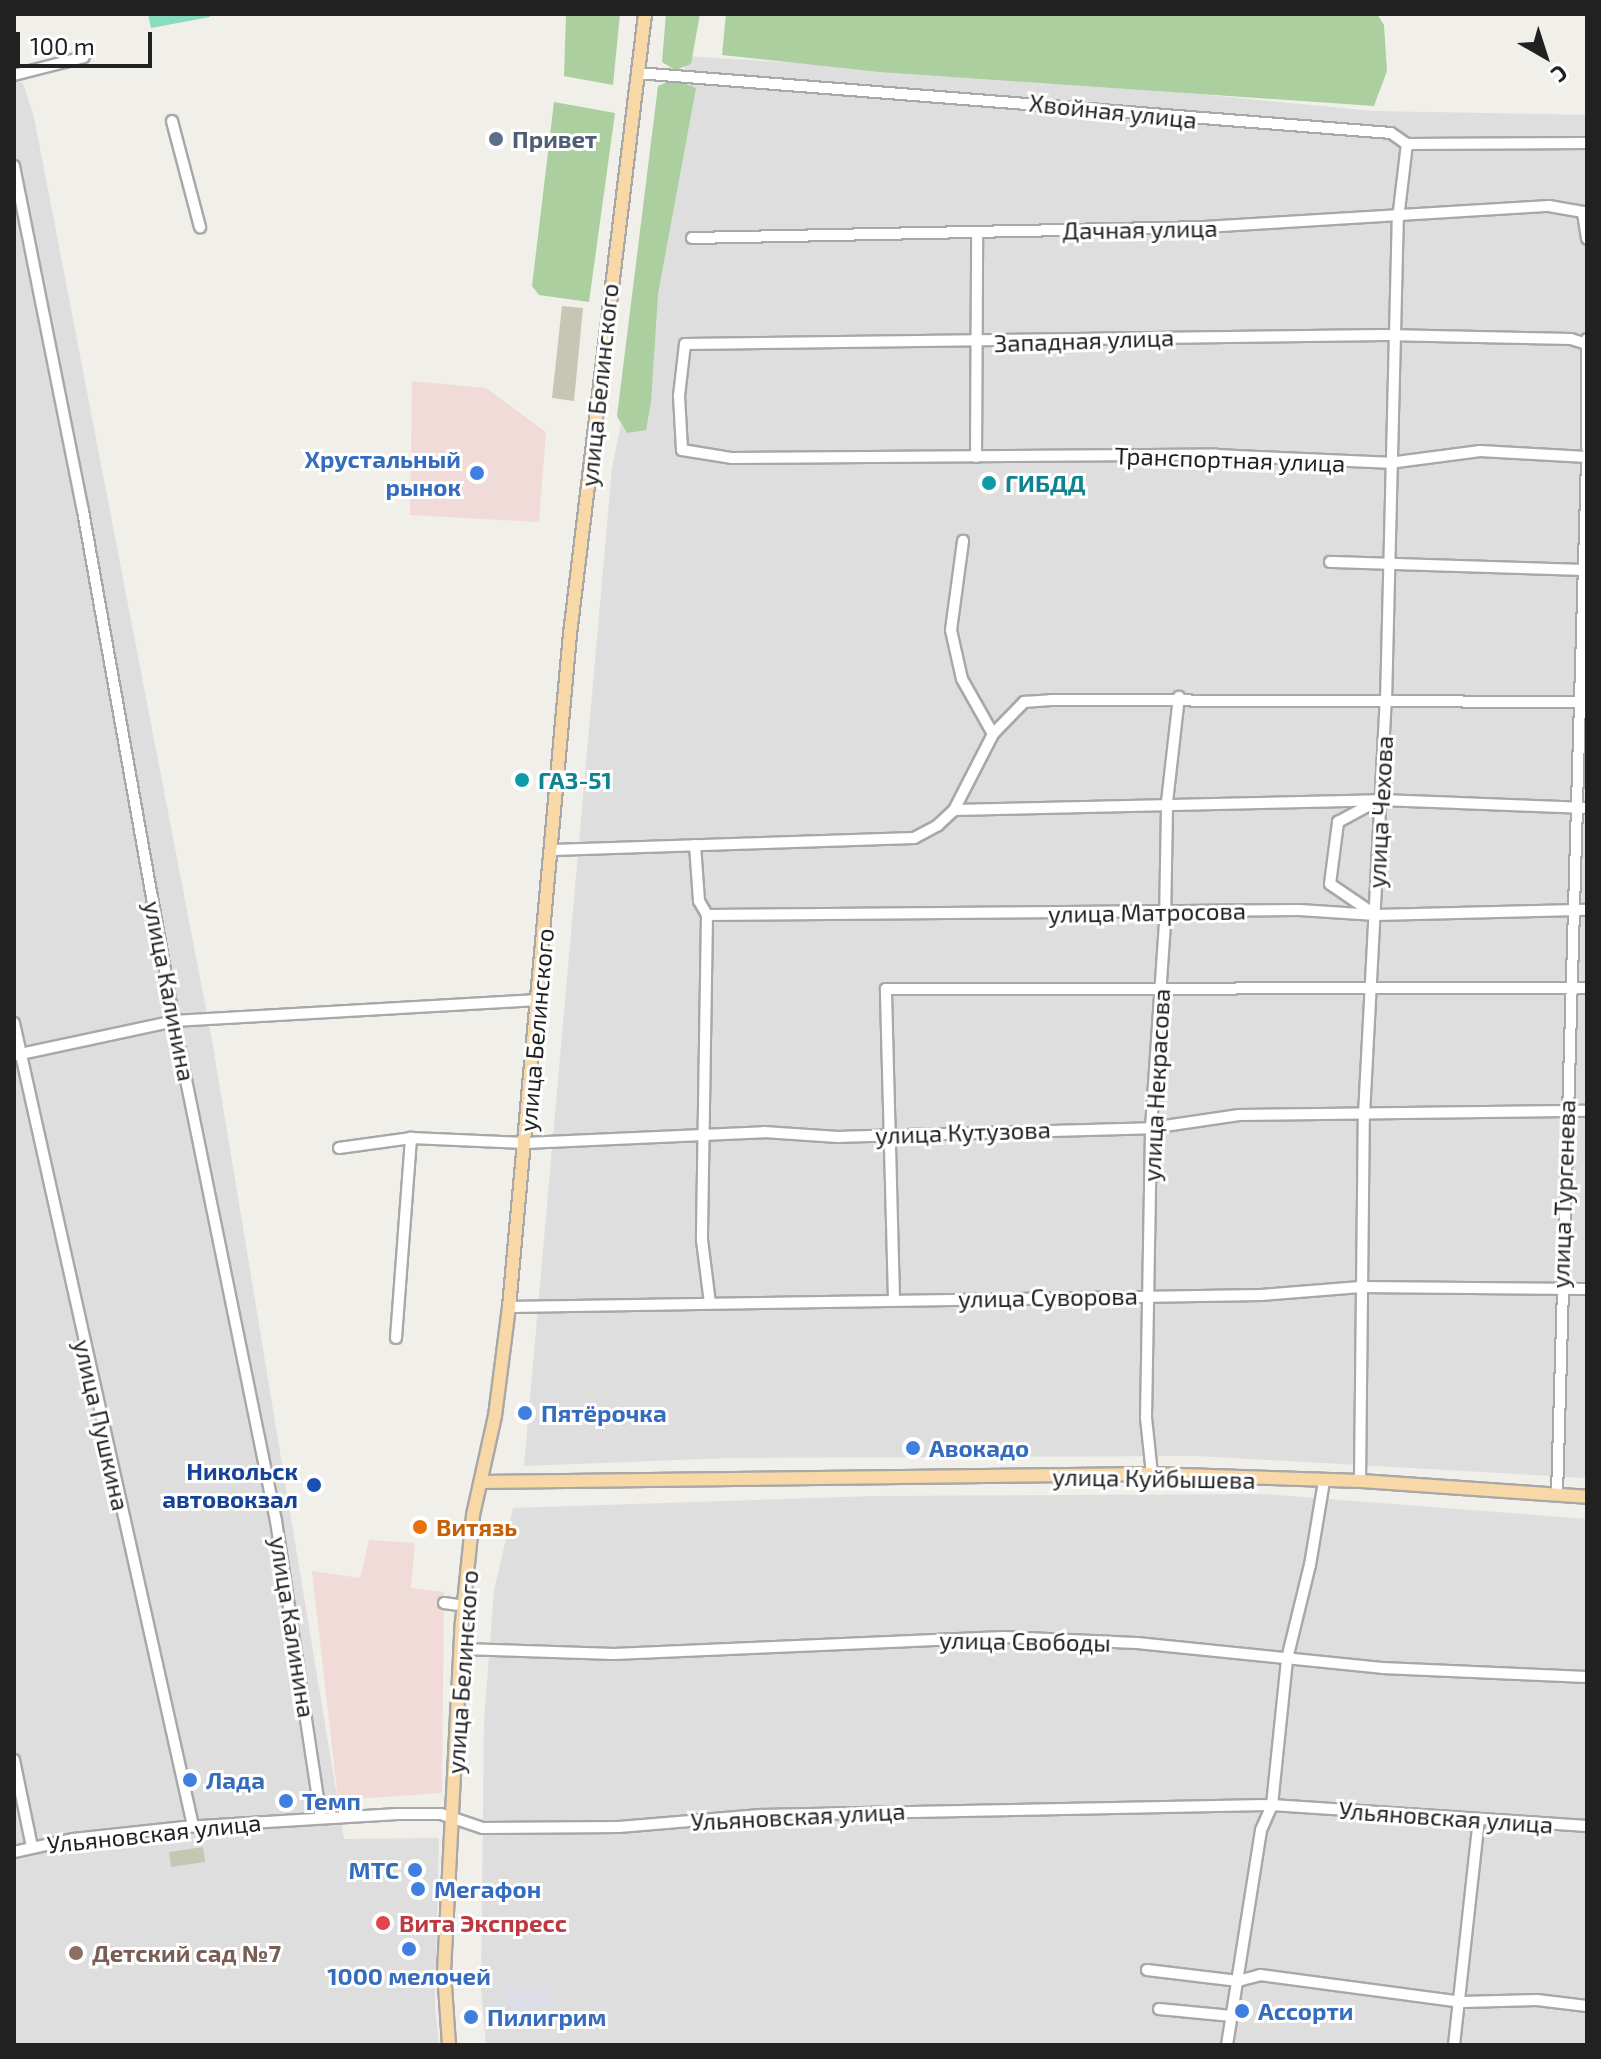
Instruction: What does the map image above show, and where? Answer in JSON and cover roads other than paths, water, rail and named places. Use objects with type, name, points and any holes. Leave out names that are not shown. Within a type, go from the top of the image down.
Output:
[{"type":"main road","name":"улица Белинского","points":[[449,2045],[444,1972],[465,1606],[509,1307],[553,850],[570,634],[645,14]]},
{"type":"main road","name":"улица Куйбышева","points":[[481,1482],[1152,1474],[1360,1481],[1587,1497]]},
{"type":"street","points":[[14,75],[84,57]]},
{"type":"street","name":"Хвойная улица","points":[[637,73],[1391,133],[1407,144],[1587,143]]},
{"type":"street","points":[[172,121],[200,227]]},
{"type":"street","name":"улица Чехова","points":[[1360,1481],[1364,1115],[1375,991],[1386,702],[1391,565],[1389,463],[1398,219],[1407,144]]},
{"type":"street","name":"улица Калинина","points":[[14,166],[83,511],[174,1021],[276,1521],[321,1817]]},
{"type":"street","name":"Дачная улица","points":[[692,238],[1398,219],[1549,206],[1585,213]]},
{"type":"street","points":[[1585,213],[1587,239]]},
{"type":"street","points":[[976,457],[977,232]]},
{"type":"street","name":"Западная улица","points":[[682,450],[679,396],[685,344],[977,343],[1394,335],[1571,339],[1587,343]]},
{"type":"street","points":[[1587,343],[1587,448]]},
{"type":"street","name":"Транспортная улица","points":[[682,450],[732,458],[1216,455],[1389,463],[1480,451],[1587,460]]},
{"type":"street","name":"улица Тургенева","points":[[1557,1495],[1569,987],[1583,808],[1587,460]]},
{"type":"street","points":[[963,541],[951,630],[962,679],[993,734]]},
{"type":"street","points":[[1330,562],[1586,570]]},
{"type":"street","points":[[553,850],[914,838],[954,810],[993,734],[1024,702],[1179,697],[1386,702],[1584,702]]},
{"type":"street","name":"улица Некрасова","points":[[1152,1474],[1146,1418],[1151,1128],[1165,910],[1167,802],[1179,697]]},
{"type":"street","points":[[954,810],[1167,802],[1239,806],[1380,800],[1583,808]]},
{"type":"street","points":[[1376,915],[1330,884],[1338,822],[1380,800]]},
{"type":"street","points":[[695,845],[699,901],[707,915],[702,1240],[710,1303]]},
{"type":"street","name":"улица Матросова","points":[[707,915],[1165,910],[1376,915],[1587,910]]},
{"type":"street","points":[[894,1299],[887,1132],[886,989],[1375,991],[1587,988]]},
{"type":"street","points":[[17,1055],[174,1021],[537,1000]]},
{"type":"street","name":"улица Пушкина","points":[[14,1023],[17,1055],[193,1826]]},
{"type":"street","name":"улица Кутузова","points":[[339,1148],[411,1138],[525,1143],[1151,1128],[1239,1115],[1587,1111]]},
{"type":"street","points":[[396,1338],[411,1138]]},
{"type":"street","name":"улица Суворова","points":[[509,1307],[1150,1296],[1361,1287],[1587,1289]]},
{"type":"street","points":[[1227,2045],[1261,1830],[1272,1805],[1287,1659],[1310,1565],[1324,1481]]},
{"type":"street","points":[[444,1603],[465,1606]]},
{"type":"street","name":"улица Свободы","points":[[463,1649],[614,1654],[1004,1637],[1137,1643],[1287,1659],[1587,1677]]},
{"type":"street","points":[[14,1760],[32,1847]]},
{"type":"street","name":"Ульяновская улица","points":[[14,1852],[193,1826],[321,1817],[453,1818],[483,1828],[619,1827],[760,1815],[1272,1805],[1587,1826]]},
{"type":"street","points":[[1454,2045],[1462,2002],[1479,1819]]},
{"type":"street","points":[[1147,1970],[1238,1981],[1260,1975],[1462,2002],[1537,2000],[1587,2006]]},
{"type":"street","points":[[1159,2009],[1232,2016]]},
{"type":"place","name":"Привет","points":[[496,139]]},
{"type":"place","name":"Хрустальный рынок","points":[[477,473]]},
{"type":"place","name":"ГИБДД","points":[[989,483]]},
{"type":"place","name":"ГАЗ-51","points":[[522,780]]},
{"type":"place","name":"Пятёрочка","points":[[525,1413]]},
{"type":"place","name":"Авокадо","points":[[913,1448]]},
{"type":"place","name":"Никольск автовокзал","points":[[314,1485]]},
{"type":"place","name":"Витязь","points":[[420,1527]]},
{"type":"place","name":"Лада","points":[[190,1780]]},
{"type":"place","name":"Темп","points":[[286,1801]]},
{"type":"place","name":"МТС","points":[[415,1870]]},
{"type":"place","name":"Мегафон","points":[[418,1889]]},
{"type":"place","name":"Вита Экспресс","points":[[383,1923]]},
{"type":"place","name":"1000 мелочей","points":[[409,1949]]},
{"type":"place","name":"Детский сад №7","points":[[76,1953]]},
{"type":"place","name":"Ассорти","points":[[1242,2011]]},
{"type":"place","name":"Пилигрим","points":[[471,2017]]}]
